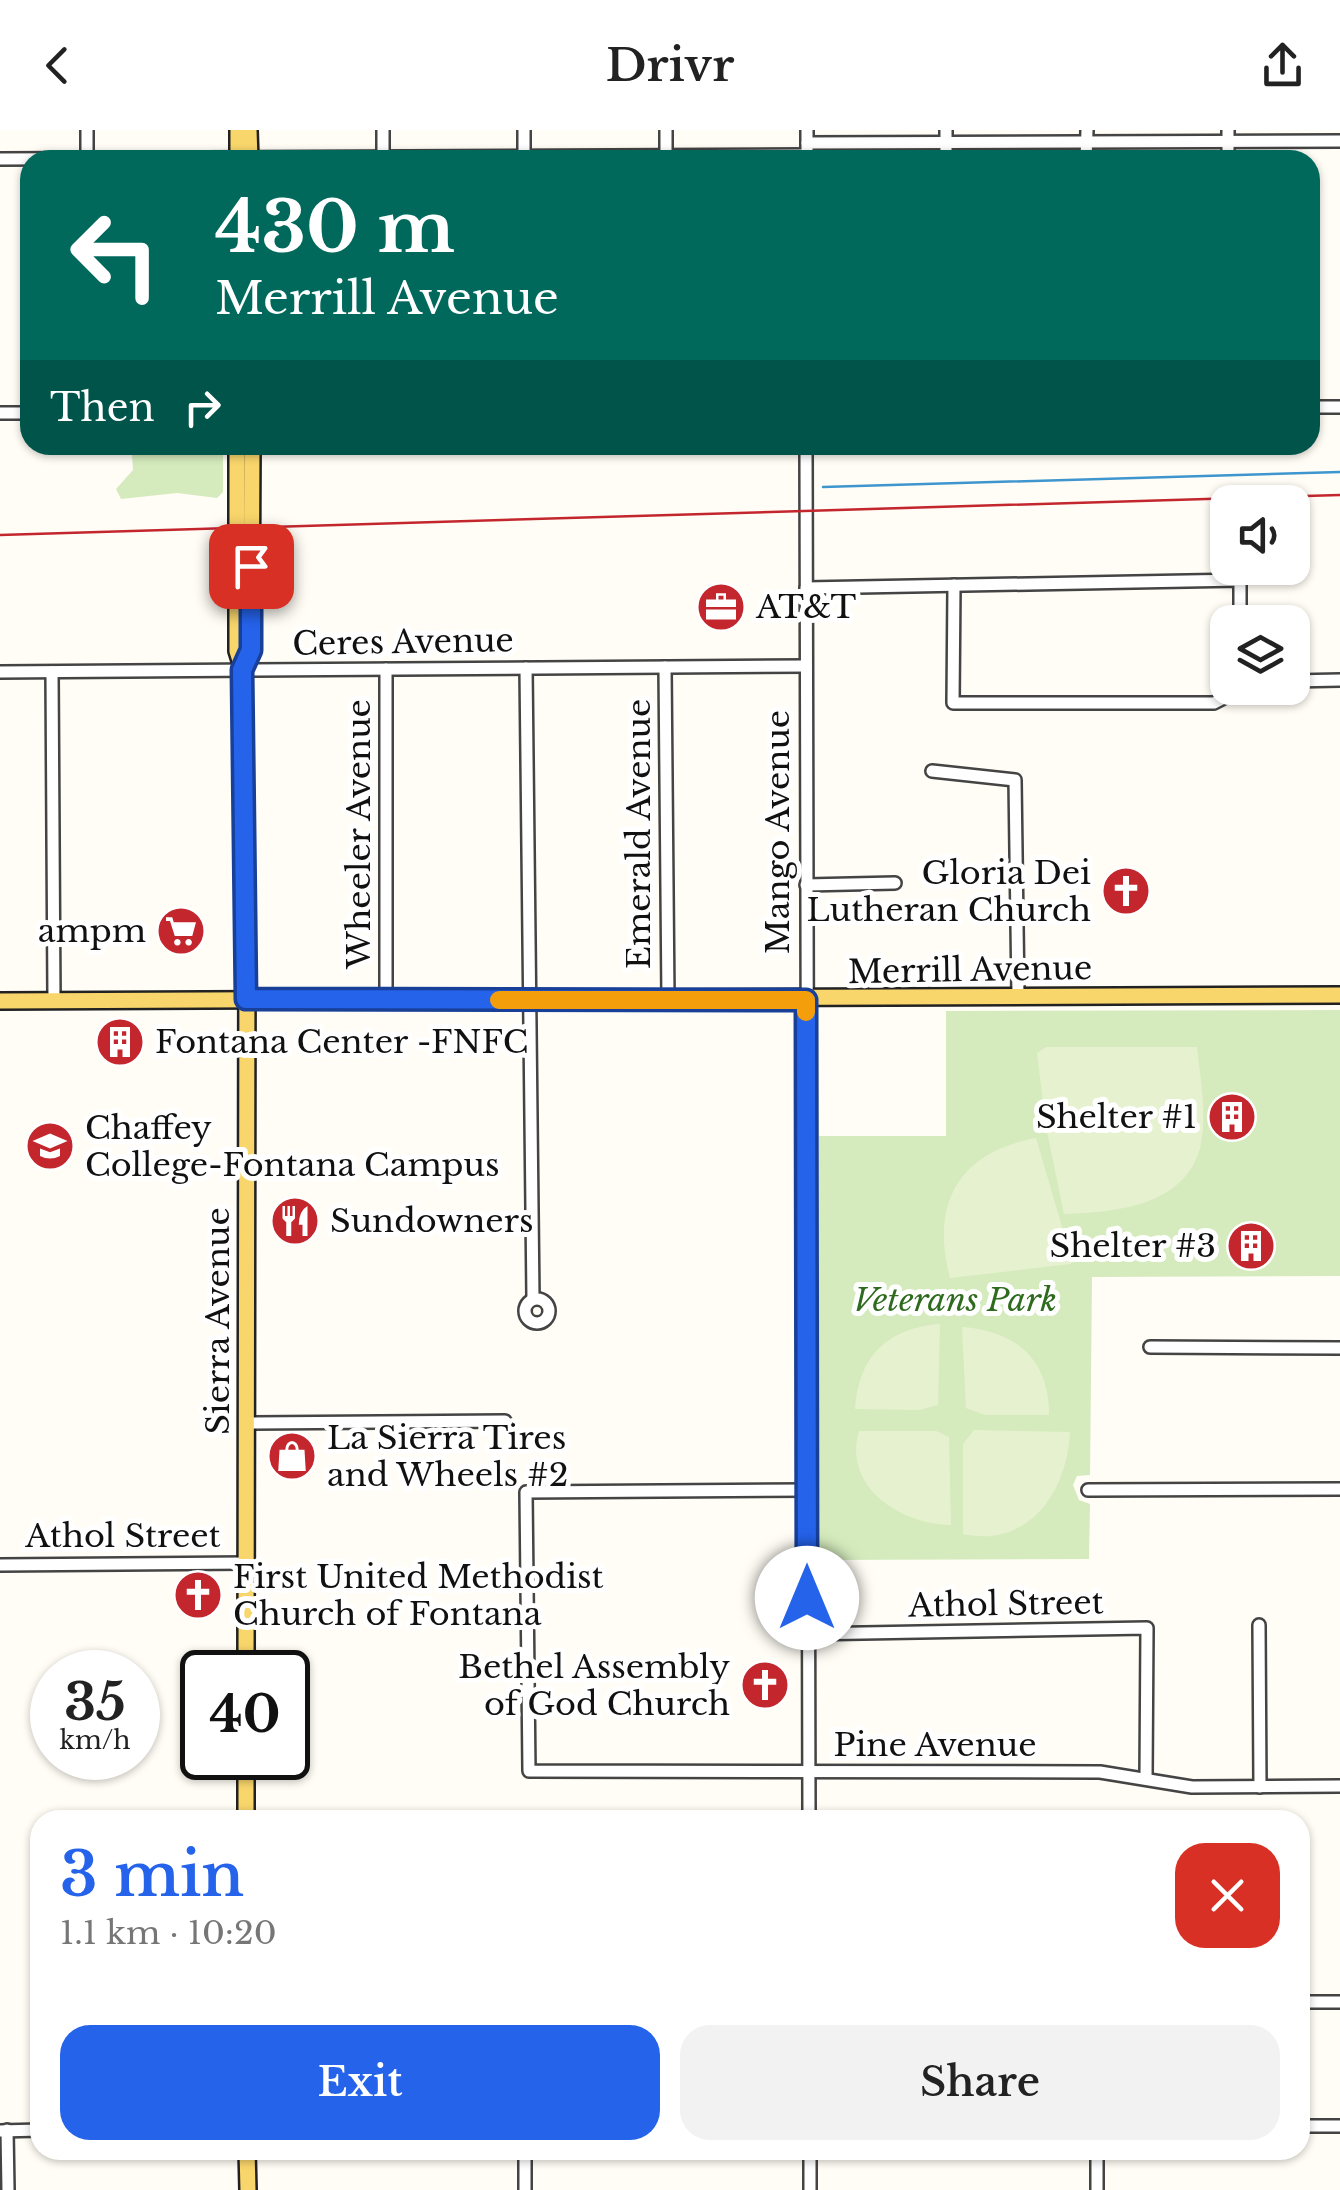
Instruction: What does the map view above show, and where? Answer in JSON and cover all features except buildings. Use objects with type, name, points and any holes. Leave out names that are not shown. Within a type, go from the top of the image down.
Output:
[{"type":"main road","name":"Sierra Avenue","points":[[238,455],[246,999],[246,1650]]},
{"type":"main road","name":"Sierra Avenue","points":[[242,670],[251,650],[252,455]]},
{"type":"main road","name":"Merrill Avenue","points":[[0,1000],[806,1000],[1340,995]]},
{"type":"main road","points":[[246,1780],[246,1810]]},
{"type":"main road","points":[[248,2160],[248,2190]]},
{"type":"street","points":[[769,150],[946,137],[1228,136],[1340,140]]},
{"type":"street","name":"Mango Avenue","points":[[806,455],[810,1810]]},
{"type":"street","points":[[806,588],[1240,580],[1240,605]]},
{"type":"street","points":[[954,585],[953,702],[1210,703]]},
{"type":"street","name":"Ceres Avenue","points":[[0,672],[806,666]]},
{"type":"street","name":"Emerald Avenue","points":[[665,667],[668,1000]]},
{"type":"street","points":[[526,668],[532,1299]]},
{"type":"street","name":"Wheeler Avenue","points":[[386,669],[386,1000]]},
{"type":"street","points":[[52,672],[54,1000]]},
{"type":"street","points":[[1310,681],[1340,680]]},
{"type":"street","points":[[932,770],[1015,780],[1018,996]]},
{"type":"street","points":[[806,885],[894,883]]},
{"type":"street","points":[[1150,1347],[1340,1348]]},
{"type":"street","points":[[246,1423],[505,1421]]},
{"type":"street","points":[[1088,1490],[1340,1489]]},
{"type":"street","name":"Pine Avenue","points":[[807,1490],[526,1492],[529,1771],[1100,1772],[1192,1787],[1340,1786]]},
{"type":"street","name":"Athol Street","points":[[0,1565],[246,1563]]},
{"type":"street","points":[[1260,1624],[1260,1787]]},
{"type":"street","name":"Athol Street","points":[[807,1634],[1147,1628],[1146,1778]]},
{"type":"street","points":[[1310,2002],[1340,2002]]},
{"type":"street","points":[[1310,2126],[1340,2126]]},
{"type":"street","points":[[8,2190],[4,2130],[30,2130]]},
{"type":"street","points":[[525,2160],[525,2190]]},
{"type":"street","points":[[810,2160],[810,2190]]},
{"type":"street","points":[[1097,2160],[1097,2190]]},
{"type":"green space","points":[[132,455],[223,455],[223,492],[217,498],[177,493],[121,499],[116,489],[133,470]]},
{"type":"green space","name":"Veterans Park","points":[[1340,1010],[1340,1276],[1092,1277],[1090,1475],[1077,1476],[1073,1485],[1079,1500],[1090,1504],[1089,1559],[819,1560],[819,1136],[946,1136],[946,1011]]},
{"type":"green space","points":[[1046,1047],[1197,1047],[1203,1097],[1202,1136],[1192,1168],[1179,1183],[1163,1194],[1125,1208],[1064,1214],[1046,1127],[1037,1053]]},
{"type":"green space","points":[[1036,1138],[1062,1227],[1074,1241],[1071,1264],[950,1278],[944,1226],[957,1185],[987,1155]]},
{"type":"green space","points":[[940,1324],[938,1405],[919,1410],[855,1409],[862,1374],[879,1348],[905,1332]]},
{"type":"green space","points":[[962,1327],[998,1335],[1026,1352],[1043,1378],[1049,1415],[985,1415],[966,1408]]},
{"type":"green space","points":[[974,1430],[1070,1432],[1061,1475],[1052,1494],[1026,1523],[1008,1532],[987,1536],[963,1534],[963,1444]]},
{"type":"green space","points":[[859,1431],[936,1431],[949,1437],[951,1525],[896,1510],[868,1486],[859,1470]]},
{"type":"waterway","points":[[823,487],[1340,472]]},
{"type":"railway","points":[[0,535],[1340,495]]},
{"type":"slow traffic","points":[[499,1000],[806,1000],[806,1012]]},
{"type":"place","name":"AT&T","points":[[721,607]]},
{"type":"place","name":"Gloria Dei Lutheran Church","points":[[1126,891]]},
{"type":"place","name":"ampm","points":[[181,931]]},
{"type":"place","name":"Fontana Center -FNFC","points":[[120,1042]]},
{"type":"place","name":"Shelter #1","points":[[1232,1117]]},
{"type":"place","name":"Chaffey College-Fontana Campus","points":[[50,1146]]},
{"type":"place","name":"Sundowners","points":[[295,1221]]},
{"type":"place","name":"Shelter #3","points":[[1251,1246]]},
{"type":"place","name":"La Sierra Tires and Wheels #2","points":[[292,1456]]},
{"type":"place","name":"First United Methodist Church of Fontana","points":[[198,1595]]},
{"type":"place","name":"Bethel Assembly of God Church","points":[[765,1685]]},
{"type":"route","points":[[251,566],[251,650],[242,670],[246,999],[806,1000],[807,1598]]}]
